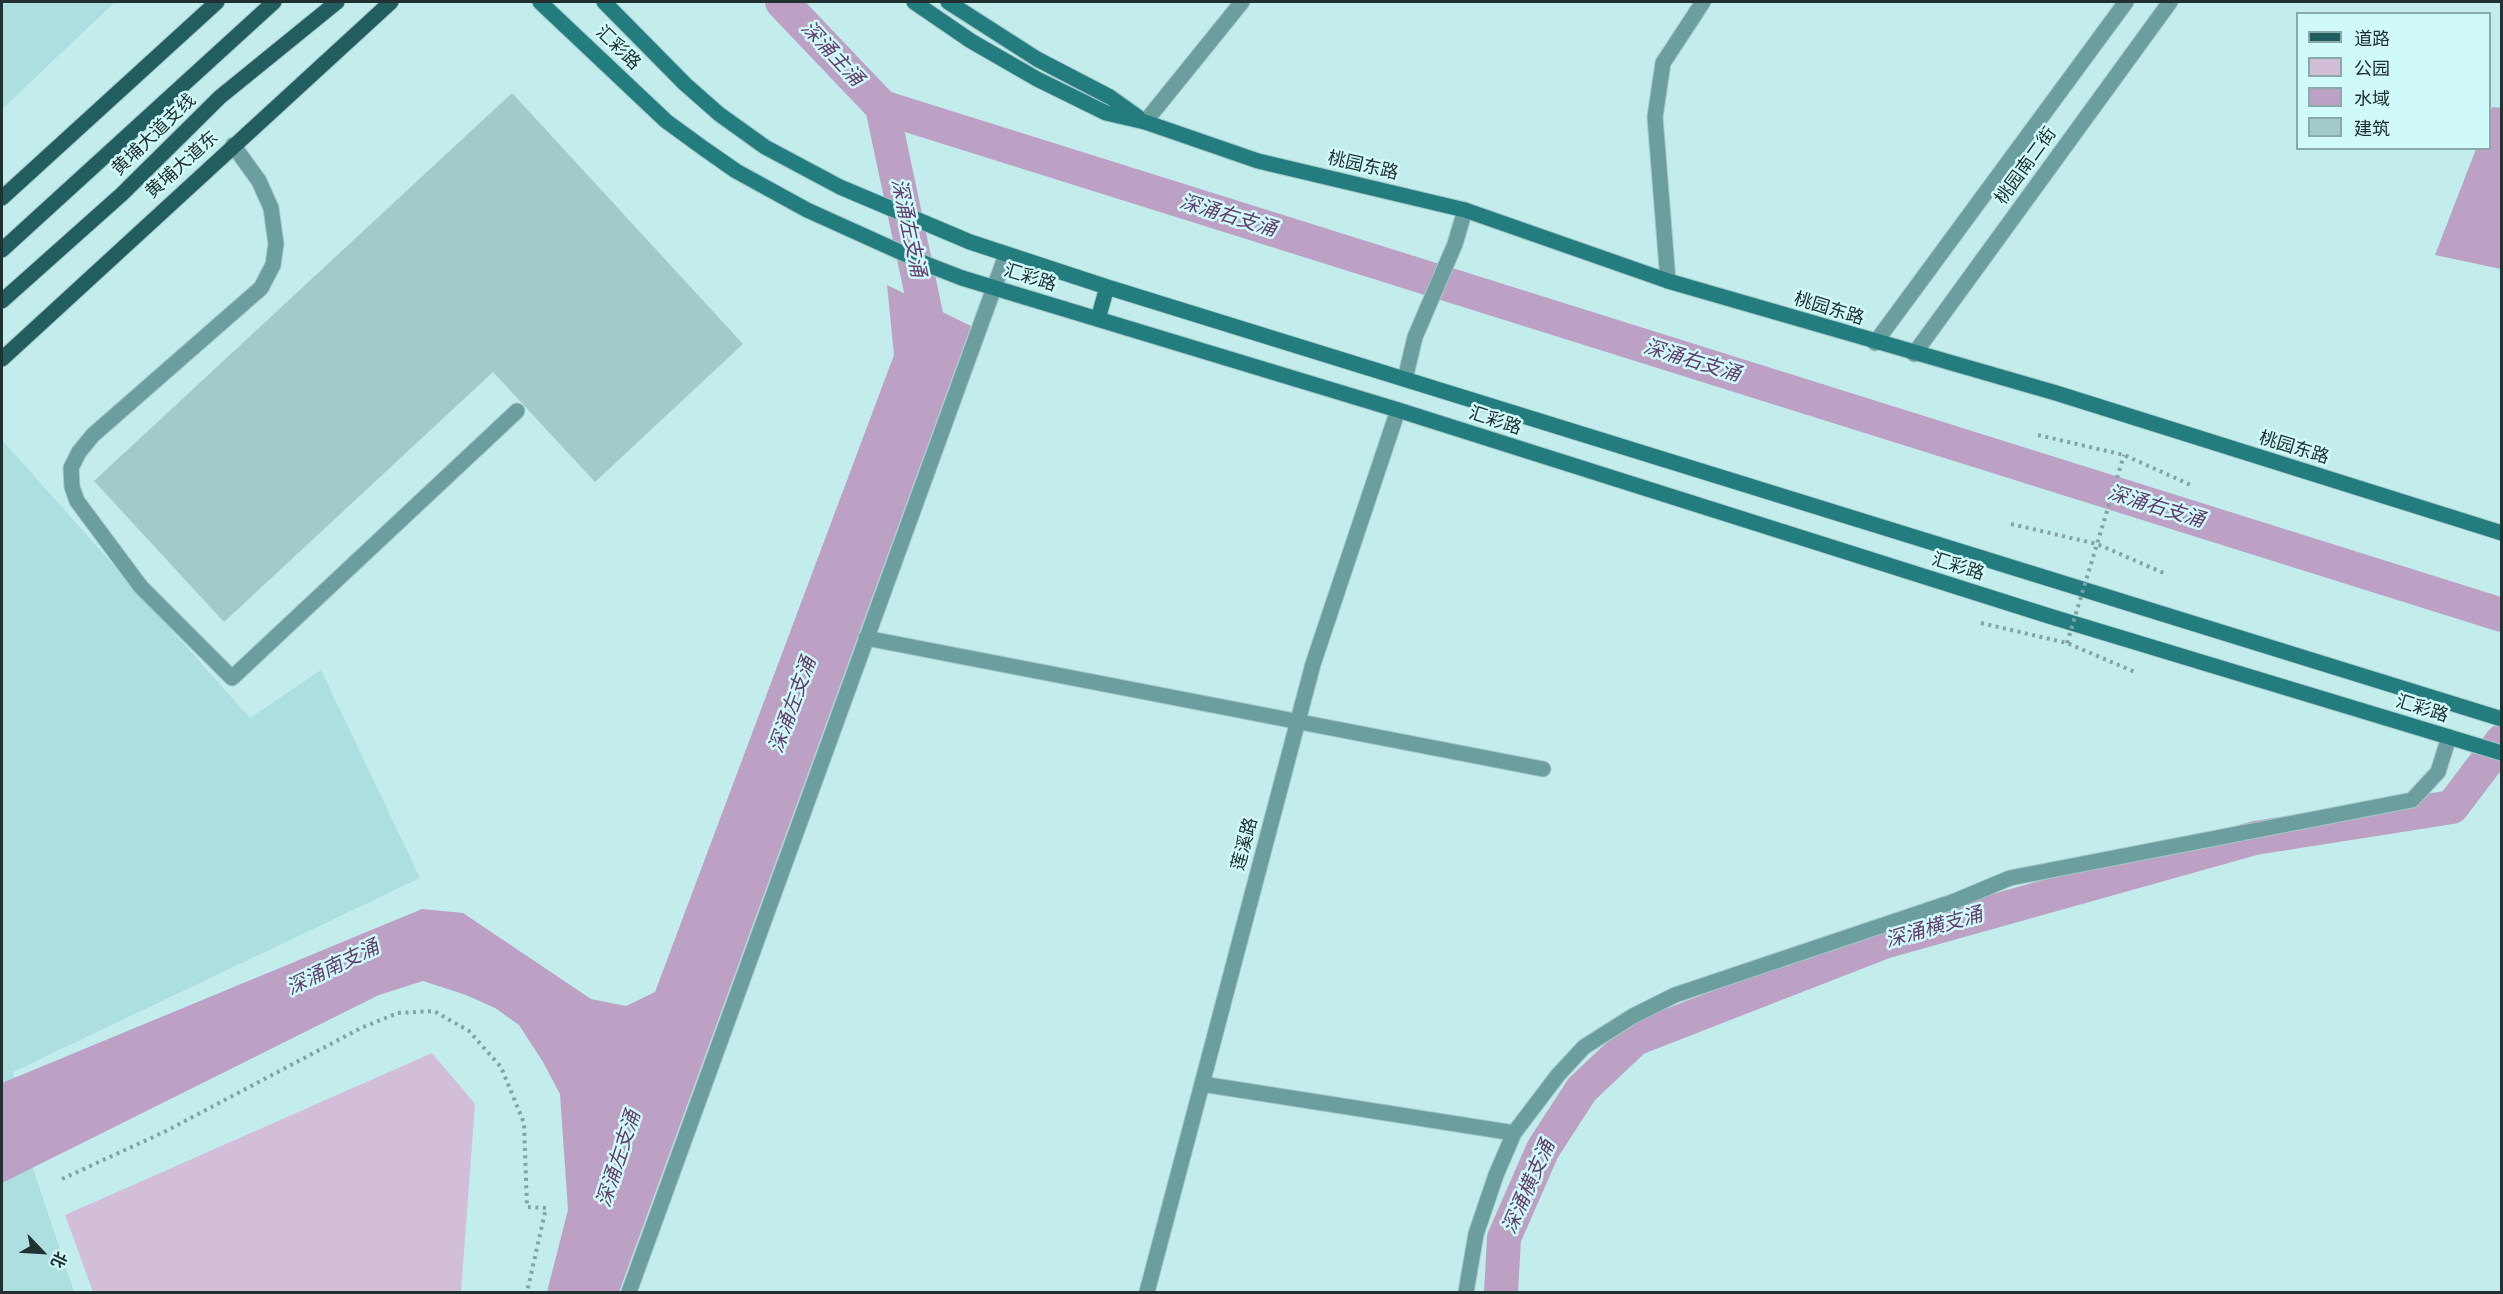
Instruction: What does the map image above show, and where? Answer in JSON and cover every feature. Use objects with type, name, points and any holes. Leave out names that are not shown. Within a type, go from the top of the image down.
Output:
[{"type":"main road","points":[[2,198],[216,2]]},
{"type":"main road","name":"黄埔大道支线","points":[[2,250],[274,2]]},
{"type":"main road","name":"黄埔大道支线","points":[[2,301],[122,194],[220,97],[337,2]]},
{"type":"main road","name":"黄埔大道东","points":[[2,359],[391,2]]},
{"type":"street","name":"汇彩路","points":[[540,2],[550,7],[666,121],[703,148],[771,192],[858,235],[962,278],[1398,410],[2049,616],[2502,753]]},
{"type":"street","name":"汇彩路","points":[[604,2],[685,84],[719,114],[765,147],[863,198],[970,242],[1107,287],[2502,719]]},
{"type":"street","name":"桃园东路","points":[[914,2],[971,42],[1037,79],[1106,113],[1145,122],[1258,161],[1465,210],[1668,281],[1875,343],[2056,393],[2502,533]]},
{"type":"street","name":"桃园东路","points":[[948,2],[1037,59],[1110,97],[1145,122]]},
{"type":"street","points":[[1145,122],[1242,2]]},
{"type":"street","points":[[1668,281],[1655,117],[1663,63],[1703,2]]},
{"type":"street","name":"桃园南二街","points":[[1875,343],[2126,2]]},
{"type":"street","name":"桃园南二街","points":[[1914,354],[2170,2]]},
{"type":"street","points":[[233,145],[259,181],[271,208],[276,244],[273,265],[269,273],[261,288],[93,435],[79,452],[71,468],[72,487],[77,501],[141,587],[232,678],[517,411]]},
{"type":"street","points":[[1405,379],[1411,350],[1426,307],[1455,244],[1465,210]]},
{"type":"street","points":[[629,1293],[1006,255]]},
{"type":"street","points":[[1098,319],[1107,287]]},
{"type":"street","name":"莲溪路","points":[[1147,1293],[1298,722],[1335,593],[1398,410]]},
{"type":"street","points":[[866,638],[1543,769]]},
{"type":"street","points":[[1466,1293],[1476,1234],[1496,1174],[1514,1133],[1558,1075],[1584,1047],[1632,1016],[1675,995],[1955,901],[2010,878],[2412,800],[2438,772],[2449,737]]},
{"type":"street","points":[[1202,1084],[1514,1133]]},
{"type":"path","points":[[2038,435],[2124,455],[2193,486]]},
{"type":"path","points":[[2067,643],[2124,455]]},
{"type":"path","points":[[2011,524],[2097,544],[2166,574]]},
{"type":"path","points":[[1981,623],[2067,643],[2135,672]]},
{"type":"path","points":[[62,1179],[164,1132],[361,1028],[398,1014],[434,1011],[469,1031],[501,1067],[524,1123],[527,1207],[546,1208],[527,1293]]},
{"type":"shaded area","points":[[2,2],[115,2],[2,109]]},
{"type":"shaded area","points":[[2,440],[250,718],[321,670],[420,878],[13,1072],[34,1172],[74,1292],[2,1292]]},
{"type":"green space","points":[[432,1053],[475,1104],[461,1292],[93,1292],[65,1215]]},
{"type":"water","points":[[2492,107],[2501,108],[2501,269],[2435,255],[2476,150],[2491,150]]},
{"type":"water","name":"深涌南支涌","points":[[887,285],[971,326],[619,1292],[547,1292],[568,1210],[560,1094],[519,1025],[495,1008],[466,995],[423,981],[379,995],[2,1183],[2,1083],[422,909],[463,913],[591,999],[626,1006],[655,992],[894,355]]},
{"type":"building","points":[[512,93],[743,344],[595,482],[493,372],[224,622],[94,481]]},
{"type":"waterway","name":"深涌右支涌","points":[[782,2],[882,107],[2502,615]]},
{"type":"waterway","name":"深涌左支涌","points":[[882,107],[930,333],[925,348]]},
{"type":"waterway","name":"深涌横支涌","points":[[1501,1292],[1504,1238],[1543,1149],[1582,1089],[1635,1039],[1884,942],[2255,838],[2452,807],[2502,741]]},
{"type":"water label","name":"深涌主涌","points":[[832,54]]}]
